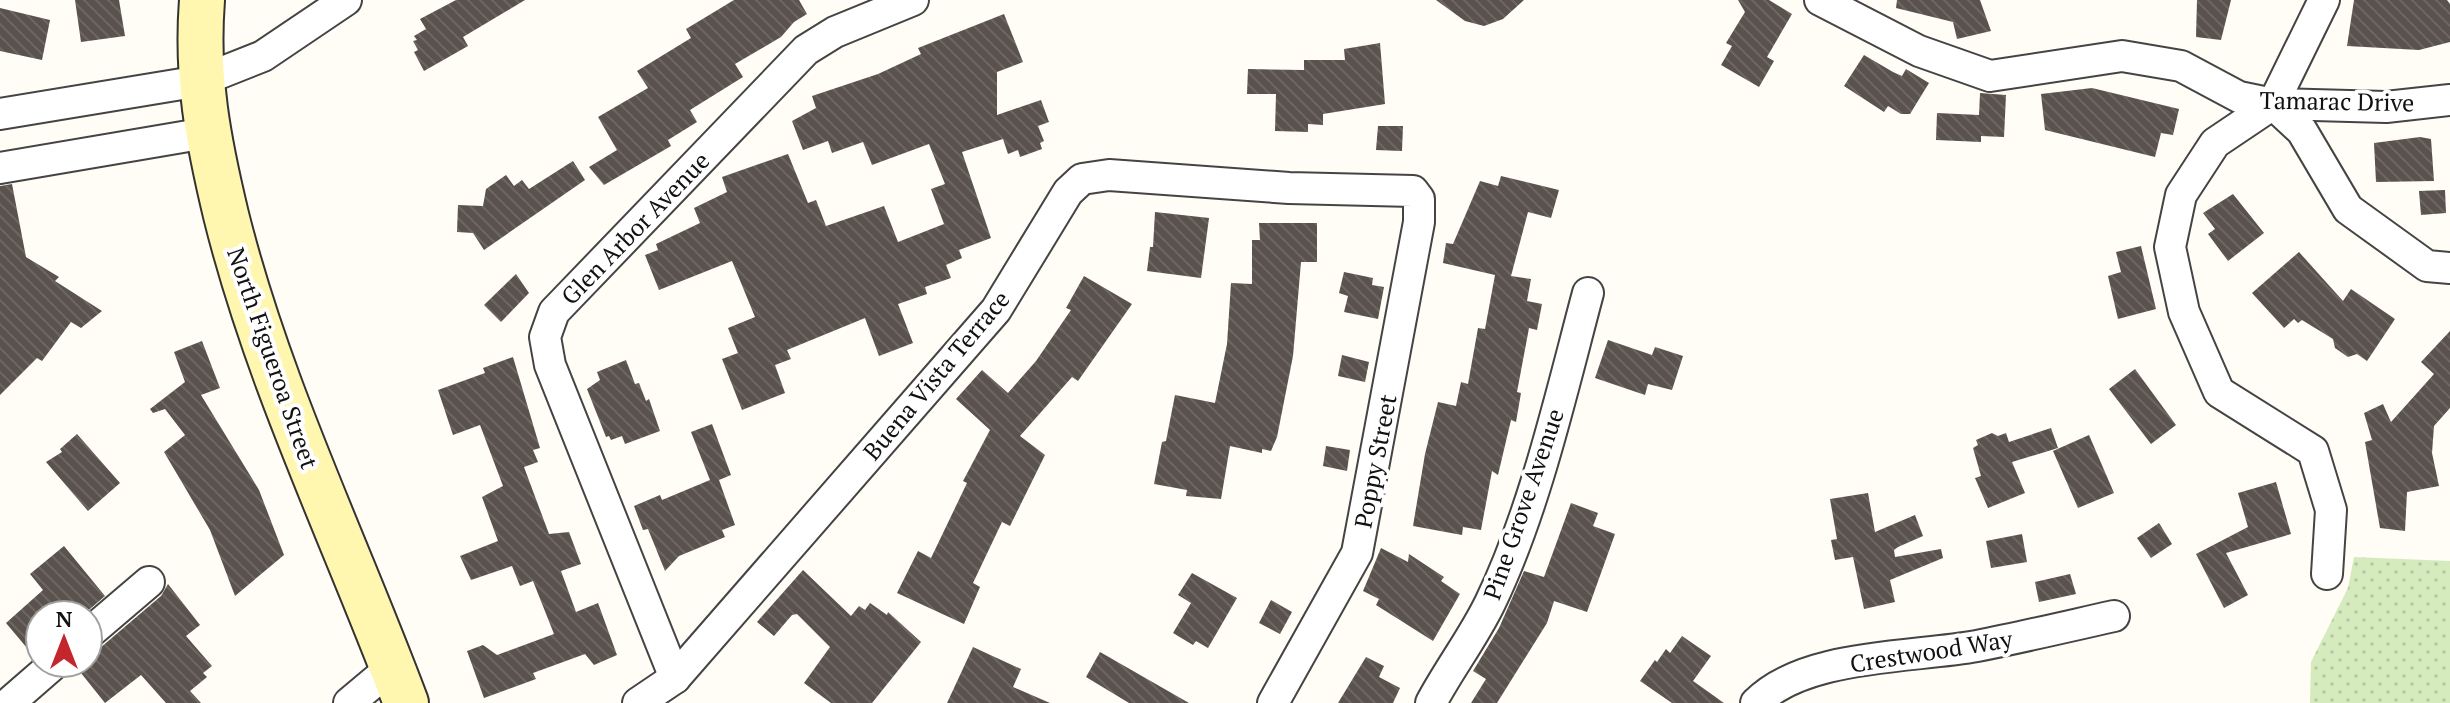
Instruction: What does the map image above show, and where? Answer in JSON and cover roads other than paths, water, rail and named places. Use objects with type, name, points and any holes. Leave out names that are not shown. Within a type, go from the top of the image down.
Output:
[{"type":"main road","name":"North Figueroa Street","points":[[202,0],[200,81],[206,133],[244,288],[399,685]]},
{"type":"street","points":[[0,114],[200,81],[263,56],[346,0]]},
{"type":"street","name":"Glen Arbor Avenue","points":[[675,678],[550,365],[545,337],[554,312],[806,50],[835,32],[913,0]]},
{"type":"street","name":"Tamarac Drive","points":[[1820,0],[1919,51],[1990,76],[2122,56],[2181,66],[2239,97],[2273,104],[2386,107],[2450,100]]},
{"type":"street","points":[[2324,0],[2273,104],[2215,143],[2181,195],[2170,247],[2184,312],[2219,392],[2313,451],[2331,510],[2327,574]]},
{"type":"street","points":[[2273,104],[2302,131],[2348,209],[2427,266],[2450,268]]},
{"type":"street","points":[[0,168],[206,133]]},
{"type":"street","name":"Buena Vista Terrace","points":[[638,703],[675,678],[996,310],[1068,192],[1082,179],[1109,175],[1289,188],[1413,191],[1419,199]]},
{"type":"street","name":"Poppy Street","points":[[1273,703],[1357,553],[1416,237],[1419,199]]},
{"type":"street","name":"Pine Grove Avenue","points":[[1431,703],[1490,603],[1510,556],[1556,412],[1588,293]]},
{"type":"street","points":[[104,620],[149,582]]},
{"type":"street","name":"Crestwood Way","points":[[1756,703],[1786,679],[1836,666],[1976,646],[2114,616]]},
{"type":"street","points":[[9,703],[37,679]]},
{"type":"street","points":[[349,703],[399,685]]}]
